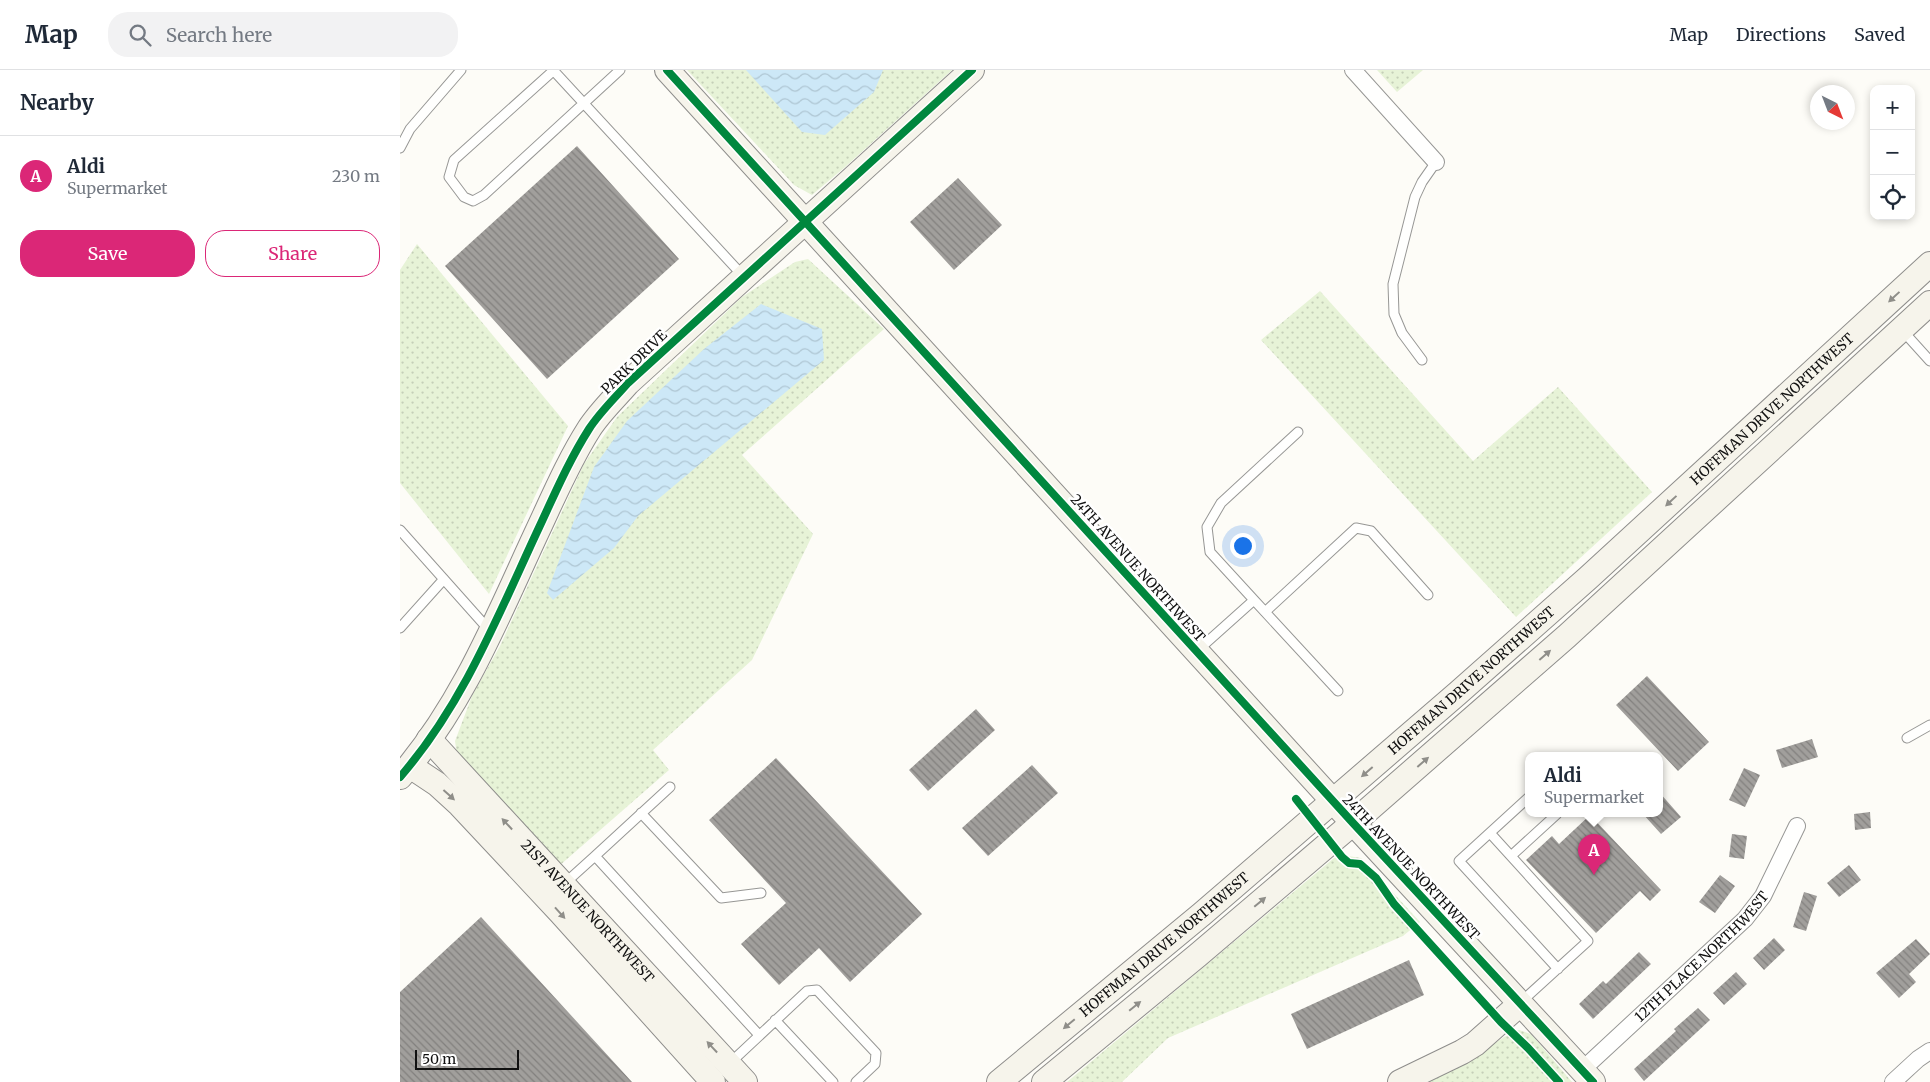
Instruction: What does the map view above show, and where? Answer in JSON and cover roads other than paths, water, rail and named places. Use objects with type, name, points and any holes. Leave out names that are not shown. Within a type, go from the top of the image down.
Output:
[{"type":"street","name":"24TH AVENUE NORTHWEST","points":[[667,70],[1353,823],[1587,1076]]},
{"type":"street","name":"PARK DRIVE","points":[[405,771],[429,740],[458,695],[491,631],[570,461],[590,428],[608,404],[628,383],[972,70]]},
{"type":"street","points":[[1353,70],[1436,162]]},
{"type":"street","name":"HOFFMAN DRIVE NORTHWEST","points":[[999,1082],[1202,914],[1588,578],[1930,264]]},
{"type":"street","name":"HOFFMAN DRIVE NORTHWEST","points":[[1044,1082],[1198,955],[1353,823],[1567,636],[1930,303]]},
{"type":"street","name":"21ST AVENUE NORTHWEST","points":[[429,740],[745,1082]]},
{"type":"street","name":"21ST AVENUE NORTHWEST","points":[[405,771],[437,784],[460,805],[561,913],[713,1082]]},
{"type":"street","name":"12TH PLACE NORTHWEST","points":[[1587,1076],[1745,919],[1763,896],[1797,826]]},
{"type":"street","points":[[1400,1082],[1475,1044],[1488,1035],[1520,1004]]},
{"type":"street","points":[[1893,1082],[1918,1058],[1930,1051]]},
{"type":"lane","points":[[400,148],[410,129],[461,70]]},
{"type":"lane","points":[[620,70],[583,103],[484,195],[473,201],[464,197],[449,177],[454,160],[553,70],[583,103],[744,277]]},
{"type":"lane","points":[[1422,360],[1402,333],[1394,314],[1394,284],[1415,197],[1422,182],[1436,162]]},
{"type":"lane","points":[[1902,329],[1930,361]]},
{"type":"lane","points":[[1298,432],[1221,503],[1208,527],[1210,552],[1338,691]]},
{"type":"lane","points":[[1265,612],[1356,528],[1371,531],[1428,595]]},
{"type":"lane","points":[[400,530],[491,631]]},
{"type":"lane","points":[[400,628],[444,579]]},
{"type":"lane","points":[[1197,652],[1254,600]]},
{"type":"lane","points":[[1907,738],[1930,725]]},
{"type":"lane","points":[[564,885],[670,786]]},
{"type":"lane","points":[[1525,801],[1459,861],[1558,969]]},
{"type":"lane","points":[[641,813],[721,898],[760,893]]},
{"type":"lane","points":[[1511,856],[1554,817]]},
{"type":"lane","points":[[1490,833],[1588,941],[1520,1004]]},
{"type":"lane","points":[[595,856],[759,1035]]},
{"type":"lane","points":[[729,1064],[807,991],[817,990],[876,1053],[874,1064],[856,1082]]},
{"type":"lane","points":[[775,1020],[833,1082]]},
{"type":"water","points":[[746,70],[883,70],[874,92],[825,135],[802,132]]},
{"type":"water","points":[[761,304],[822,329],[824,360],[638,516],[614,548],[553,600],[547,593],[594,467],[627,421],[704,349]]},
{"type":"place","name":"Aldi","points":[[1594,875]]}]
